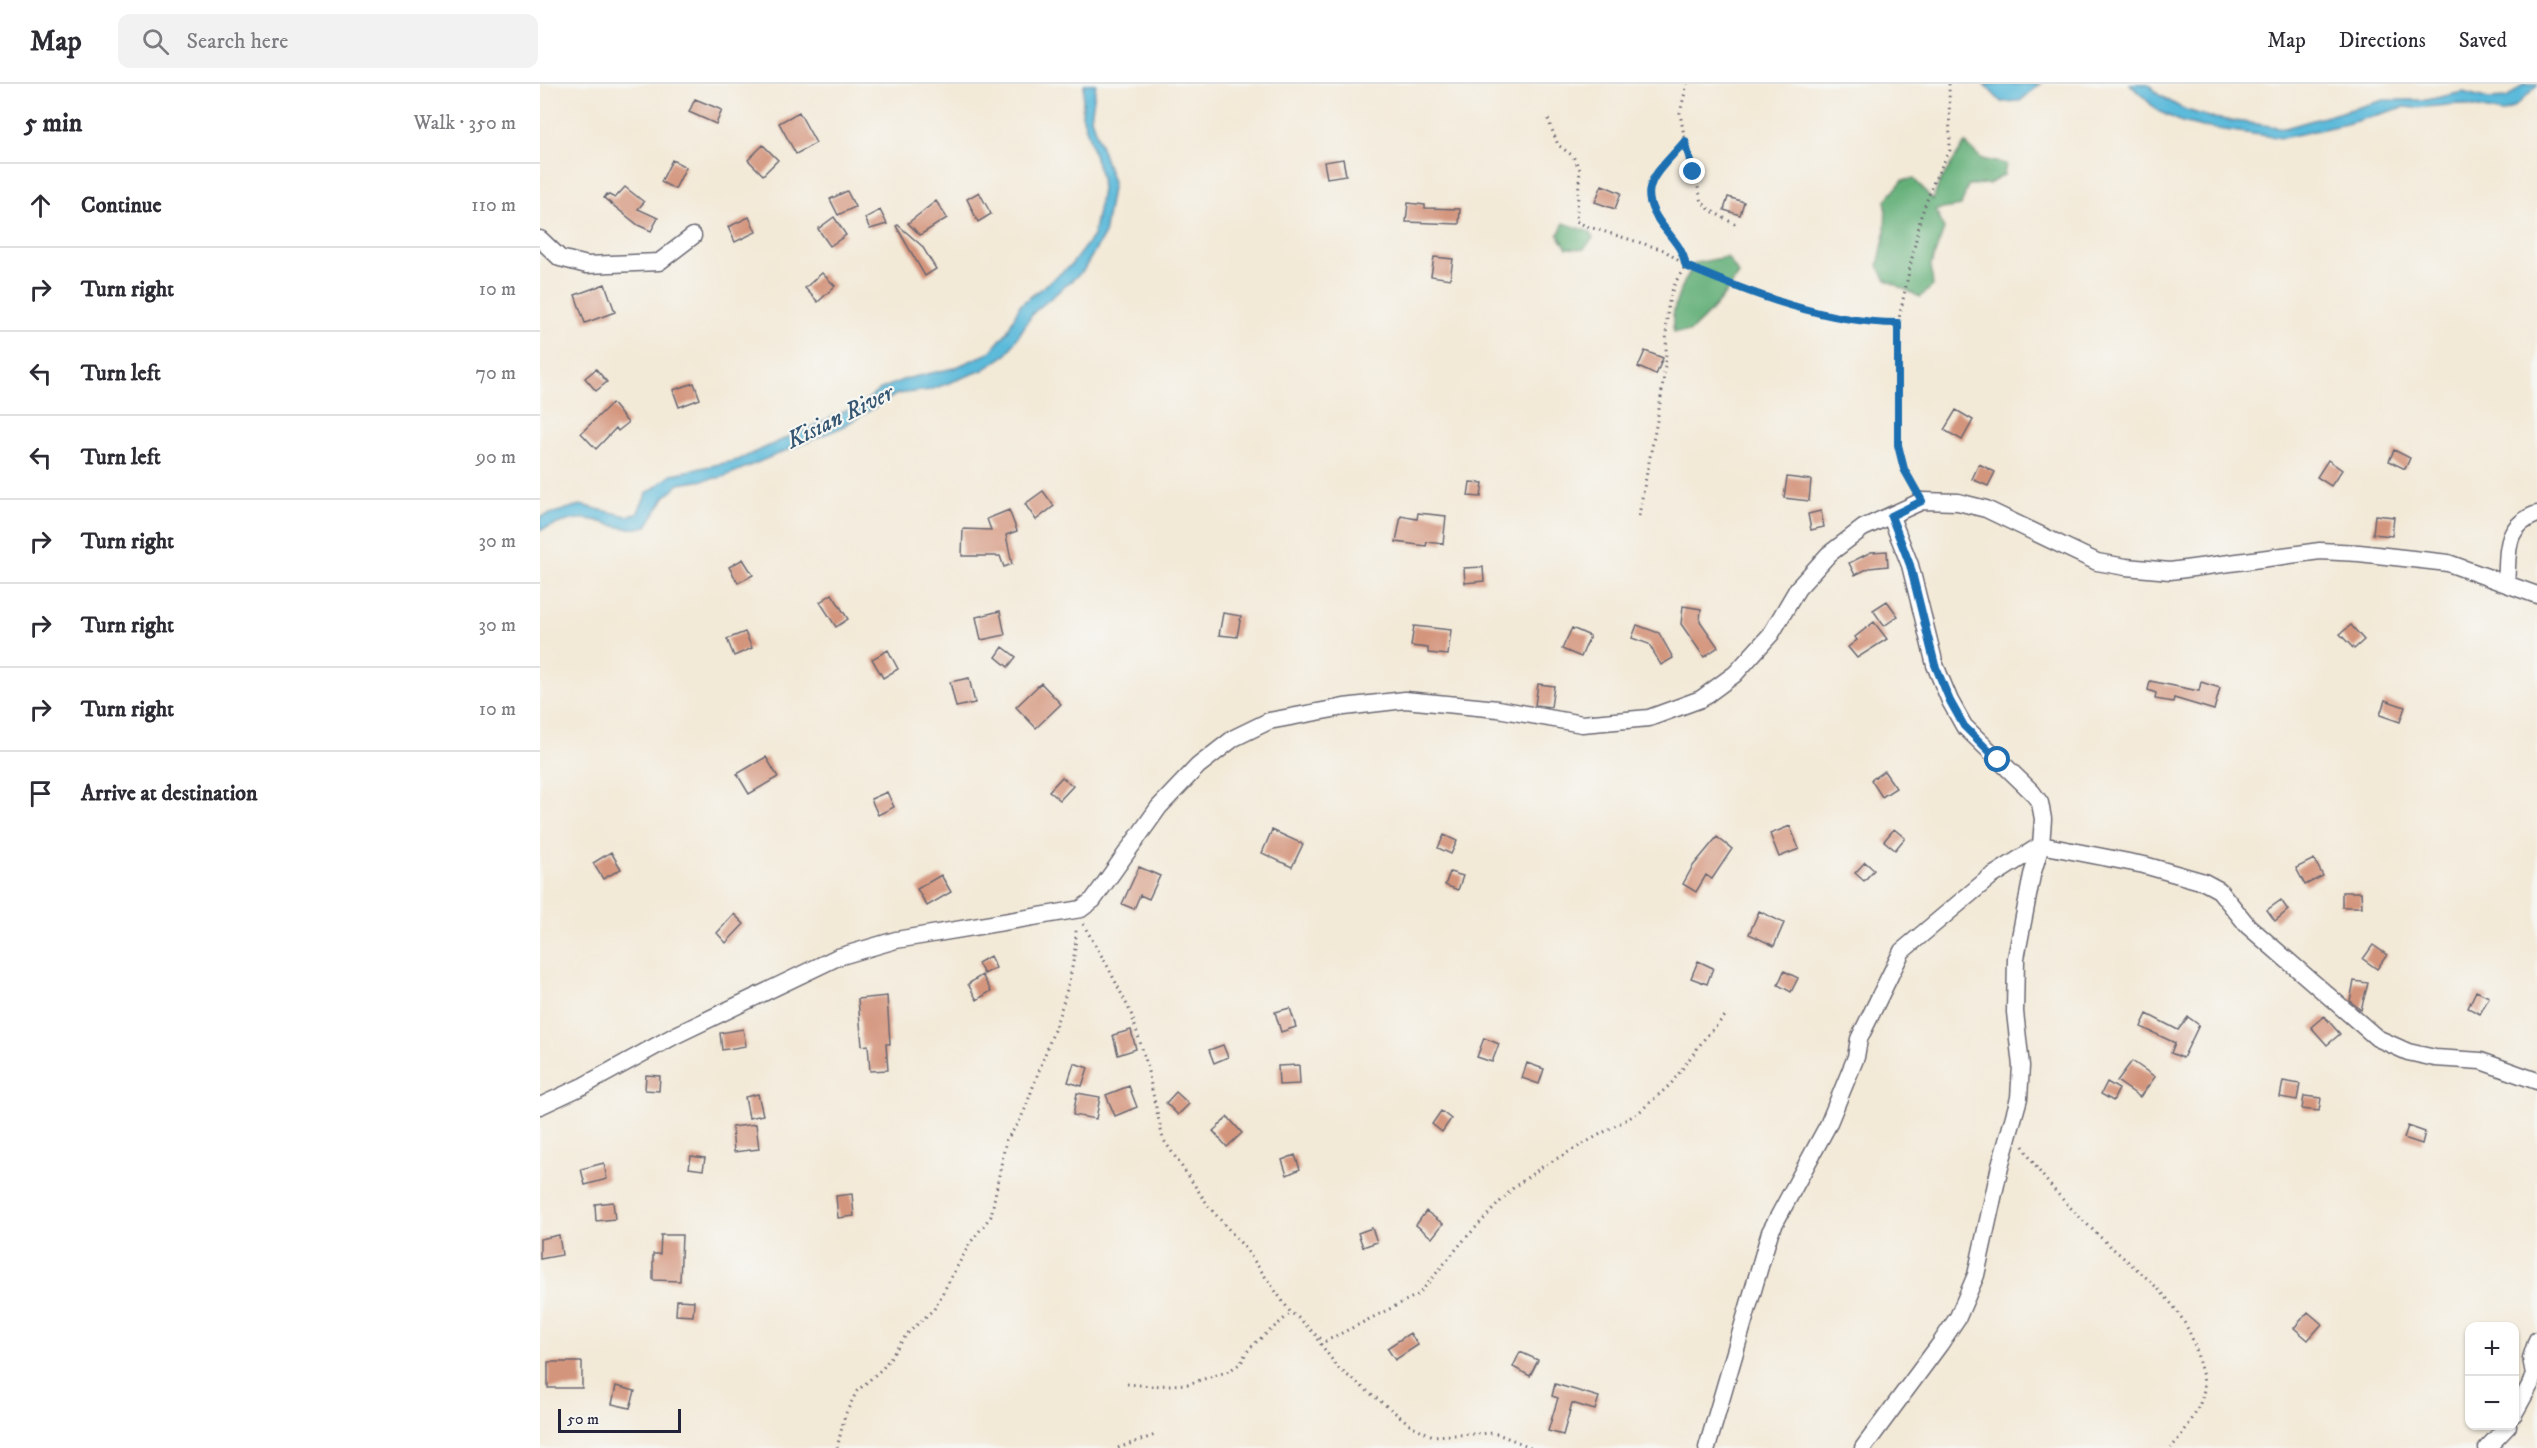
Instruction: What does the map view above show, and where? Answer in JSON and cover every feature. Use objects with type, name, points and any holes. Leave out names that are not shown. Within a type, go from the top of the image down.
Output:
[{"type":"street","points":[[540,239],[560,258],[587,265],[658,262],[693,236]]},
{"type":"street","points":[[540,1106],[583,1086],[676,1035],[838,957],[896,940],[1070,912],[1093,900],[1159,807],[1198,765],[1242,734],[1269,721],[1344,707],[1405,700],[1498,709],[1582,724],[1649,718],[1701,699],[1735,674],[1771,634],[1798,588],[1829,554],[1863,528],[1922,501],[1958,502],[1986,509],[2097,562],[2126,567],[2170,571],[2320,551],[2381,555],[2448,563],[2537,595]]},
{"type":"street","points":[[2506,584],[2510,534],[2525,518],[2537,514]]},
{"type":"street","points":[[1863,1448],[1958,1317],[1976,1275],[2000,1166],[2019,1098],[2021,1066],[2015,1012],[2016,958],[2032,875],[2041,845],[2043,819],[2040,803],[2032,792],[1964,726],[1950,701],[1935,665],[1910,565],[1891,516]]},
{"type":"street","points":[[1707,1448],[1770,1232],[1828,1125],[1856,1057],[1859,1039],[1902,951],[1989,878],[2041,845],[2144,865],[2204,882],[2219,890],[2248,926],[2377,1038],[2408,1052],[2435,1058],[2481,1061],[2537,1081]]},
{"type":"street","points":[[2519,1405],[2534,1374],[2531,1358],[2537,1340]]},
{"type":"street","points":[[2487,1448],[2503,1430]]},
{"type":"path","points":[[1687,84],[1680,113],[1685,141],[1702,202],[1710,210],[1738,226]]},
{"type":"path","points":[[1922,501],[1904,469],[1898,445],[1898,323],[1921,216],[1934,181],[1950,150],[1949,84]]},
{"type":"path","points":[[1548,119],[1558,145],[1573,156],[1580,170],[1576,220],[1586,226],[1664,250],[1686,266],[1720,280],[1822,314],[1873,323],[1898,323]]},
{"type":"path","points":[[1639,516],[1665,365],[1666,314],[1676,280],[1686,266],[1683,251],[1662,226],[1648,197],[1649,186],[1660,166],[1685,141]]},
{"type":"path","points":[[1070,912],[1084,925],[1131,1013],[1145,1058],[1163,1139],[1210,1208],[1245,1248],[1291,1313],[1302,1319],[1338,1368],[1412,1426],[1434,1436],[1495,1433],[1533,1448]]},
{"type":"path","points":[[837,1448],[845,1415],[857,1391],[883,1368],[907,1334],[934,1310],[970,1243],[991,1216],[1006,1140],[1018,1124],[1026,1107],[1067,988],[1076,946],[1076,930]]},
{"type":"path","points":[[1316,1337],[1326,1341],[1419,1294],[1514,1187],[1542,1167],[1638,1113],[1671,1084],[1705,1038],[1725,1016]]},
{"type":"path","points":[[2012,1124],[2029,1157],[2048,1183],[2097,1234],[2148,1276],[2186,1322],[2198,1353],[2204,1387],[2198,1408],[2171,1448]]},
{"type":"path","points":[[1126,1383],[1151,1386],[1188,1384],[1229,1371],[1241,1363],[1254,1344],[1291,1313]]},
{"type":"path","points":[[1118,1448],[1155,1435]]},
{"type":"green space","points":[[1965,143],[1982,159],[2006,164],[2004,175],[1989,184],[1968,185],[1961,206],[1936,210],[1944,229],[1931,265],[1933,286],[1920,297],[1886,280],[1878,266],[1885,234],[1886,200],[1903,180],[1914,179],[1933,200],[1939,183]]},
{"type":"green space","points":[[1564,223],[1590,232],[1593,238],[1584,249],[1567,248],[1558,235]]},
{"type":"green space","points":[[1727,257],[1739,274],[1728,290],[1711,312],[1690,332],[1674,332],[1675,306],[1695,263]]},
{"type":"water","name":"Kisian River","points":[[1084,84],[1096,84],[1091,118],[1113,182],[1104,235],[1083,271],[1033,313],[1007,354],[983,370],[930,390],[897,394],[840,428],[723,477],[679,484],[665,497],[647,526],[623,528],[595,520],[576,519],[540,530],[540,517],[580,505],[627,516],[637,514],[647,493],[673,474],[738,460],[861,404],[881,389],[905,379],[954,368],[989,353],[1007,332],[1020,305],[1071,265],[1093,236],[1102,190],[1101,177],[1082,115]]},
{"type":"water","points":[[1984,84],[2040,84],[2020,101],[2001,102]]},
{"type":"water","points":[[2130,84],[2148,84],[2159,95],[2183,109],[2213,118],[2285,128],[2384,100],[2427,100],[2463,92],[2489,99],[2507,98],[2524,84],[2537,84],[2537,86],[2517,105],[2502,113],[2459,104],[2404,107],[2346,124],[2282,138],[2182,122],[2158,111]]},
{"type":"building","points":[[695,99],[722,110],[716,124],[689,112]]},
{"type":"building","points":[[799,112],[816,143],[796,154],[779,123]]},
{"type":"building","points":[[763,145],[778,160],[763,175],[748,160]]},
{"type":"building","points":[[1343,159],[1346,175],[1327,178],[1324,162]]},
{"type":"building","points":[[672,160],[686,167],[675,189],[661,182]]},
{"type":"building","points":[[1602,185],[1621,193],[1615,209],[1595,202]]},
{"type":"building","points":[[625,187],[644,202],[638,209],[658,218],[651,231],[638,225],[604,198],[607,194],[615,198]]},
{"type":"building","points":[[847,191],[855,207],[838,215],[830,199]]},
{"type":"building","points":[[979,192],[991,214],[978,222],[967,199]]},
{"type":"building","points":[[1728,197],[1744,202],[1740,215],[1724,210]]},
{"type":"building","points":[[936,201],[947,218],[920,235],[908,223]]},
{"type":"building","points":[[1408,203],[1425,205],[1425,208],[1460,209],[1459,224],[1406,222]]},
{"type":"building","points":[[880,210],[887,224],[870,229],[865,218]]},
{"type":"building","points":[[749,217],[756,232],[735,242],[728,227]]},
{"type":"building","points":[[834,217],[846,235],[830,246],[818,229]]},
{"type":"building","points":[[898,225],[922,246],[936,269],[925,276],[896,226]]},
{"type":"building","points":[[1434,257],[1453,259],[1450,279],[1431,276]]},
{"type":"building","points":[[822,273],[835,286],[818,302],[805,288]]},
{"type":"building","points":[[605,284],[615,312],[585,323],[575,295]]},
{"type":"building","points":[[1645,351],[1663,358],[1656,375],[1638,367]]},
{"type":"building","points":[[596,369],[607,382],[596,391],[585,378]]},
{"type":"building","points":[[694,383],[700,399],[679,407],[673,390]]},
{"type":"building","points":[[612,403],[628,423],[618,431],[616,428],[596,449],[581,433]]},
{"type":"building","points":[[1956,410],[1973,420],[1962,440],[1944,430]]},
{"type":"building","points":[[2394,450],[2410,458],[2405,469],[2389,461]]},
{"type":"building","points":[[2328,460],[2342,470],[2331,486],[2317,477]]},
{"type":"building","points":[[1979,464],[1995,472],[1988,486],[1972,479]]},
{"type":"building","points":[[1787,477],[1811,480],[1809,501],[1784,498]]},
{"type":"building","points":[[1470,482],[1483,483],[1481,497],[1468,496]]},
{"type":"building","points":[[1043,491],[1054,506],[1036,520],[1025,504]]},
{"type":"building","points":[[1009,510],[1017,531],[1006,535],[1012,564],[1004,567],[1000,556],[962,556],[963,529],[991,530],[987,519]]},
{"type":"building","points":[[1821,511],[1824,527],[1811,530],[1808,514]]},
{"type":"building","points":[[1418,513],[1446,516],[1443,544],[1427,542],[1426,546],[1396,542],[1401,516],[1417,519]]},
{"type":"building","points":[[2375,515],[2394,517],[2392,536],[2373,534]]},
{"type":"building","points":[[1887,551],[1888,566],[1869,568],[1855,575],[1849,563],[1871,552]]},
{"type":"building","points":[[743,559],[753,575],[738,583],[729,567]]},
{"type":"building","points":[[1483,567],[1484,581],[1465,583],[1464,568]]},
{"type":"building","points":[[832,594],[848,619],[836,627],[820,602]]},
{"type":"building","points":[[1887,601],[1898,616],[1884,626],[1873,610]]},
{"type":"building","points":[[1683,606],[1701,609],[1700,621],[1718,647],[1704,657],[1681,624]]},
{"type":"building","points":[[1000,611],[1005,635],[981,640],[976,617]]},
{"type":"building","points":[[1223,613],[1241,616],[1237,637],[1219,635]]},
{"type":"building","points":[[1874,622],[1887,639],[1857,658],[1848,647],[1857,640],[1855,637]]},
{"type":"building","points":[[1637,625],[1659,633],[1673,658],[1661,665],[1649,644],[1632,638]]},
{"type":"building","points":[[2351,625],[2364,640],[2354,649],[2340,634]]},
{"type":"building","points":[[1414,626],[1451,630],[1448,655],[1428,653],[1428,648],[1411,646]]},
{"type":"building","points":[[1572,628],[1590,636],[1581,657],[1562,649]]},
{"type":"building","points":[[745,632],[752,648],[734,656],[727,639]]},
{"type":"building","points":[[1003,647],[1016,657],[1008,667],[996,657]]},
{"type":"building","points":[[888,650],[898,669],[883,678],[872,659]]},
{"type":"building","points":[[969,678],[975,703],[956,707],[950,682]]},
{"type":"building","points":[[2150,681],[2199,691],[2201,682],[2220,688],[2214,710],[2174,698],[2173,702],[2155,699],[2156,693],[2148,690]]},
{"type":"building","points":[[1041,683],[1061,704],[1036,728],[1016,707]]},
{"type":"building","points":[[1538,684],[1554,686],[1551,707],[1535,705]]},
{"type":"building","points":[[2385,700],[2405,707],[2400,722],[2380,715]]},
{"type":"building","points":[[766,757],[778,777],[749,794],[737,774]]},
{"type":"building","points":[[1884,771],[1896,788],[1882,797],[1871,780]]},
{"type":"building","points":[[1062,777],[1073,786],[1060,800],[1049,791]]},
{"type":"building","points":[[887,792],[894,807],[878,815],[871,799]]},
{"type":"building","points":[[1790,826],[1799,849],[1779,857],[1770,834]]},
{"type":"building","points":[[1894,829],[1905,838],[1895,850],[1884,841]]},
{"type":"building","points":[[1272,830],[1303,844],[1292,867],[1262,853]]},
{"type":"building","points":[[1444,835],[1457,841],[1451,854],[1438,848]]},
{"type":"building","points":[[1717,837],[1732,849],[1712,879],[1706,875],[1696,892],[1683,884],[1693,866]]},
{"type":"building","points":[[611,852],[621,869],[603,879],[593,863]]},
{"type":"building","points":[[2314,859],[2323,876],[2305,885],[2296,868]]},
{"type":"building","points":[[1865,862],[1874,870],[1864,881],[1855,873]]},
{"type":"building","points":[[1139,867],[1160,876],[1149,899],[1140,895],[1134,909],[1122,904]]},
{"type":"building","points":[[1450,872],[1463,876],[1458,890],[1445,885]]},
{"type":"building","points":[[941,875],[951,892],[927,906],[917,889]]},
{"type":"building","points":[[2342,892],[2361,892],[2362,907],[2342,907]]},
{"type":"building","points":[[2281,900],[2288,910],[2275,921],[2267,910]]},
{"type":"building","points":[[1759,911],[1784,923],[1774,946],[1749,934]]},
{"type":"building","points":[[734,914],[744,924],[726,943],[717,933]]},
{"type":"building","points":[[2373,945],[2387,955],[2377,969],[2363,959]]},
{"type":"building","points":[[990,956],[996,968],[984,974],[978,963]]},
{"type":"building","points":[[1698,961],[1713,968],[1707,984],[1691,978]]},
{"type":"building","points":[[1784,971],[1798,978],[1791,992],[1778,985]]},
{"type":"building","points":[[982,975],[991,991],[977,1000],[968,984]]},
{"type":"building","points":[[2354,981],[2368,983],[2361,1010],[2350,1001]]},
{"type":"building","points":[[2476,991],[2489,997],[2480,1014],[2468,1008]]},
{"type":"building","points":[[887,996],[890,1044],[886,1044],[888,1070],[870,1071],[868,1045],[862,1046],[858,999]]},
{"type":"building","points":[[1290,1008],[1296,1027],[1281,1032],[1275,1012]]},
{"type":"building","points":[[2147,1014],[2178,1030],[2188,1017],[2199,1025],[2183,1058],[2171,1053],[2175,1043],[2141,1027]]},
{"type":"building","points":[[2324,1016],[2340,1034],[2327,1045],[2311,1027]]},
{"type":"building","points":[[743,1029],[746,1046],[722,1050],[720,1033]]},
{"type":"building","points":[[1131,1030],[1136,1049],[1118,1055],[1113,1035]]},
{"type":"building","points":[[1484,1038],[1499,1044],[1492,1062],[1477,1057]]},
{"type":"building","points":[[1223,1045],[1228,1057],[1214,1063],[1209,1050]]},
{"type":"building","points":[[2132,1061],[2155,1077],[2140,1097],[2117,1081]]},
{"type":"building","points":[[1074,1063],[1088,1068],[1082,1086],[1068,1082]]},
{"type":"building","points":[[1527,1063],[1544,1069],[1539,1084],[1522,1078]]},
{"type":"building","points":[[1299,1065],[1300,1084],[1279,1085],[1278,1066]]},
{"type":"building","points":[[646,1075],[660,1076],[659,1091],[645,1090]]},
{"type":"building","points":[[2283,1081],[2300,1084],[2297,1100],[2280,1097]]},
{"type":"building","points":[[2107,1082],[2119,1089],[2113,1101],[2101,1094]]},
{"type":"building","points":[[1129,1086],[1137,1107],[1115,1116],[1106,1095]]},
{"type":"building","points":[[1176,1092],[1189,1104],[1178,1115],[1166,1103]]},
{"type":"building","points":[[1077,1093],[1100,1097],[1096,1119],[1073,1115]]},
{"type":"building","points":[[758,1094],[763,1115],[749,1118],[745,1097]]},
{"type":"building","points":[[2304,1096],[2321,1098],[2319,1111],[2302,1109]]},
{"type":"building","points":[[1441,1111],[1451,1119],[1442,1132],[1432,1124]]},
{"type":"building","points":[[1228,1117],[1242,1133],[1227,1147],[1213,1131]]},
{"type":"building","points":[[756,1124],[759,1149],[734,1152],[732,1127]]},
{"type":"building","points":[[2408,1126],[2425,1132],[2422,1144],[2404,1138]]},
{"type":"building","points":[[1295,1155],[1300,1169],[1287,1175],[1282,1160]]},
{"type":"building","points":[[691,1156],[705,1158],[703,1170],[689,1168]]},
{"type":"building","points":[[604,1163],[607,1179],[585,1185],[581,1169]]},
{"type":"building","points":[[852,1194],[854,1216],[838,1218],[836,1196]]},
{"type":"building","points":[[613,1202],[615,1219],[596,1221],[595,1204]]},
{"type":"building","points":[[1426,1211],[1443,1224],[1432,1238],[1416,1225]]},
{"type":"building","points":[[1372,1228],[1377,1242],[1363,1247],[1358,1233]]},
{"type":"building","points":[[559,1235],[562,1255],[540,1259],[540,1239]]},
{"type":"building","points":[[661,1235],[682,1235],[680,1281],[653,1280],[653,1254],[660,1254]]},
{"type":"building","points":[[677,1300],[694,1301],[693,1316],[676,1315]]},
{"type":"building","points":[[2308,1312],[2322,1324],[2308,1340],[2294,1328]]},
{"type":"building","points":[[1410,1333],[1418,1345],[1395,1360],[1387,1348]]},
{"type":"building","points":[[1520,1352],[1538,1360],[1530,1376],[1513,1367]]},
{"type":"building","points":[[548,1362],[582,1362],[582,1388],[548,1388]]},
{"type":"building","points":[[1555,1384],[1599,1397],[1595,1410],[1572,1403],[1563,1435],[1548,1431],[1558,1398],[1552,1396]]},
{"type":"building","points":[[616,1386],[635,1391],[630,1408],[612,1404]]},
{"type":"route","points":[[1693,172],[1685,141],[1660,166],[1649,186],[1648,197],[1653,212],[1662,226],[1683,251],[1686,266],[1720,280],[1822,314],[1873,323],[1898,323],[1898,445],[1904,469],[1922,501],[1891,516],[1910,565],[1935,665],[1950,701],[1964,726],[1998,760]]}]
